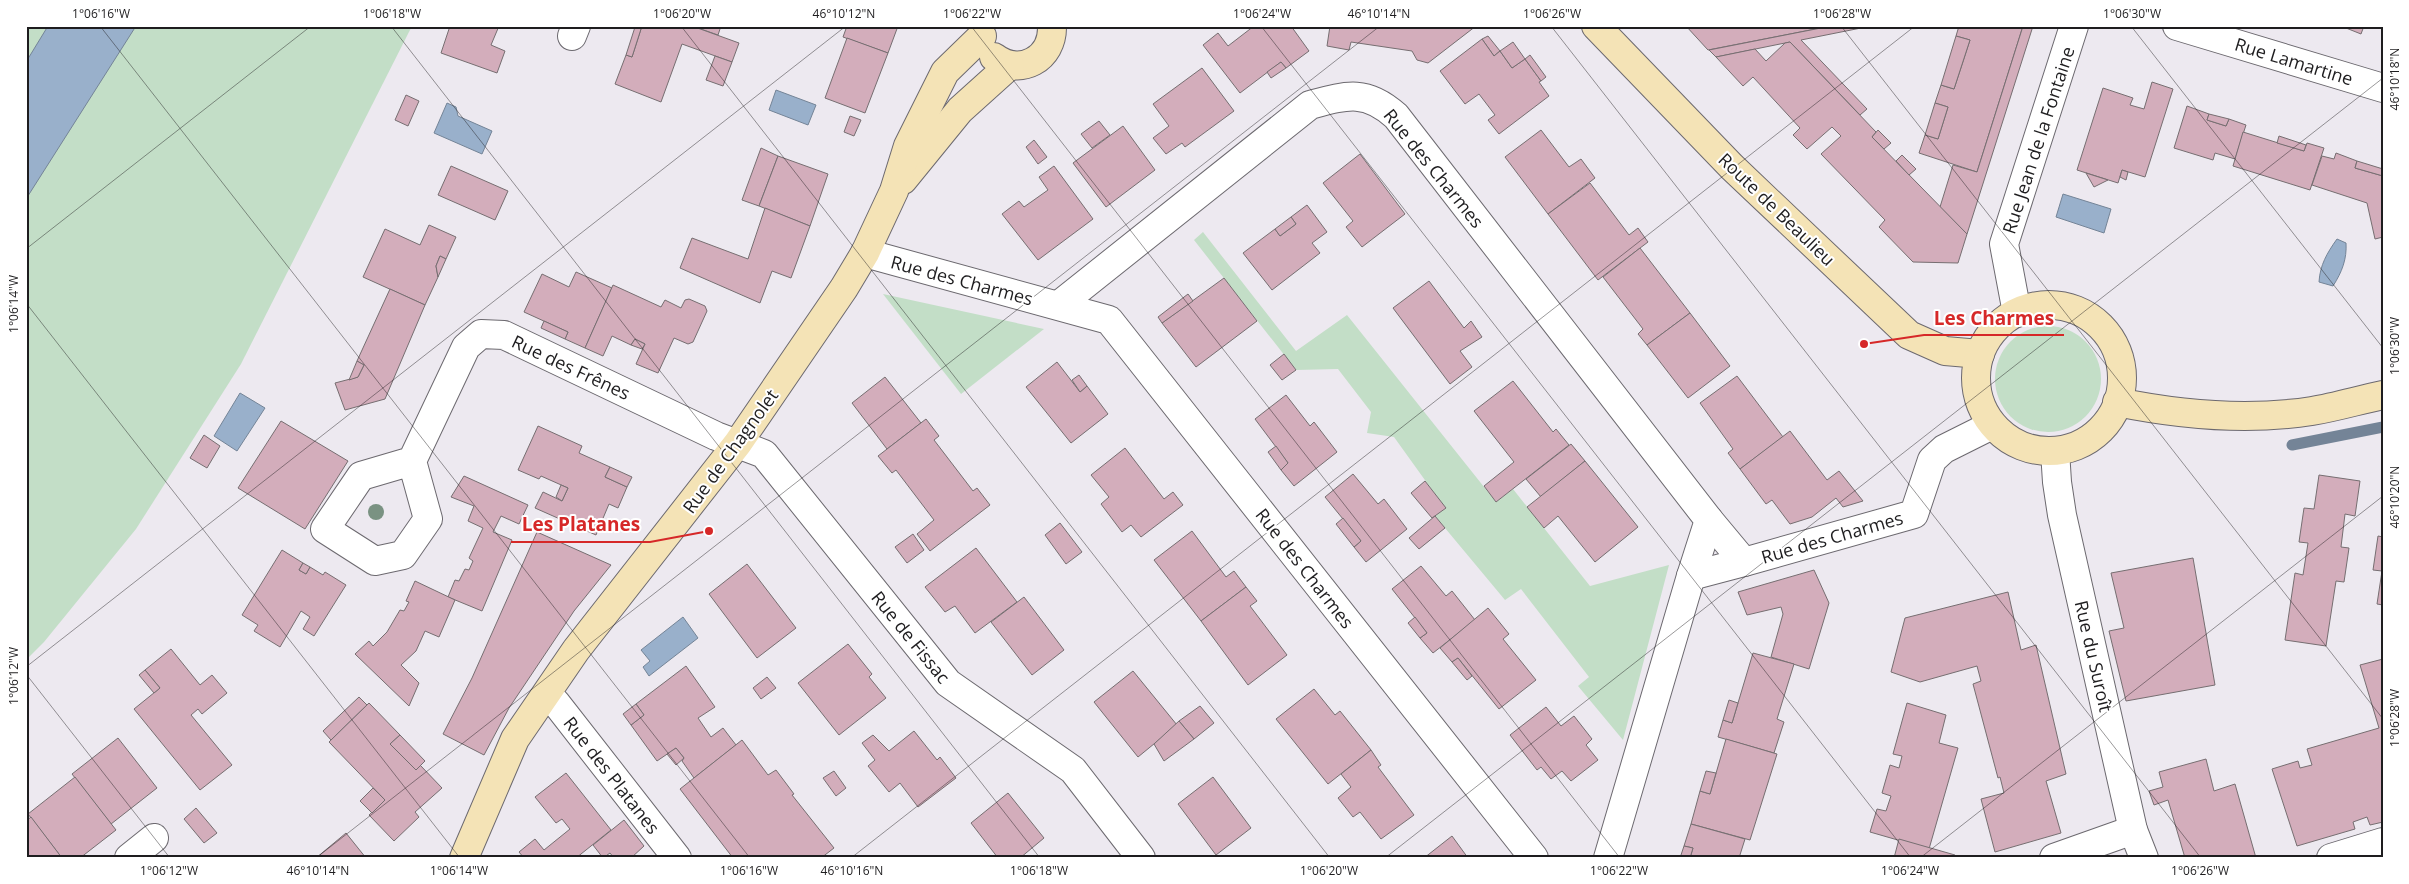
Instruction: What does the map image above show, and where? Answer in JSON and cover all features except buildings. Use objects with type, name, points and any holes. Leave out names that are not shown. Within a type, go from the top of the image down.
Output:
[{"type":"street","name":"Route de Beaulieu","points":[[1596,26],[1732,167],[1909,335],[1945,351],[1980,354]]},
{"type":"street","name":"Rue Jean de la Fontaine","points":[[2017,312],[2004,244],[2074,26]]},
{"type":"street","name":"Rue Lamartine","points":[[2177,26],[2383,88]]},
{"type":"street","points":[[1010,65],[1020,66],[1038,59],[1050,44],[1056,29]]},
{"type":"street","name":"Rue de Chagnolet","points":[[464,858],[515,739],[576,650],[738,443],[844,288],[865,253],[894,190],[908,146],[945,72],[982,31],[991,55],[1010,65],[960,110],[894,190]]},
{"type":"street","name":"Rue des Charmes","points":[[1059,305],[1310,105],[1337,97],[1360,97],[1381,103],[1402,124],[1709,520],[1744,562]]},
{"type":"street","name":"Rue des Charmes","points":[[865,253],[1109,320],[1534,858]]},
{"type":"street","points":[[2035,306],[2073,309],[2090,318],[2104,331],[2115,347],[2120,365],[2122,384],[2117,402],[2110,418],[2093,436],[2071,448],[2055,451],[2037,451],[2020,446],[2005,437],[1992,425],[1978,397],[1976,376],[1980,354],[1988,337],[2001,323],[2017,312],[2035,306]]},
{"type":"street","name":"Rue des Frênes","points":[[412,461],[466,347],[481,334],[504,335],[716,436],[738,443]]},
{"type":"street","points":[[2117,402],[2160,411],[2255,415],[2312,411],[2383,394]]},
{"type":"street","name":"Rue des Charmes","points":[[1691,576],[1914,514],[1932,460],[1944,449],[1992,425]]},
{"type":"street","name":"Rue de Fissac","points":[[738,443],[764,454],[948,683],[1074,770],[1141,858]]},
{"type":"street","name":"Rue du Suroît","points":[[2055,451],[2062,516],[2133,830],[2144,858]]},
{"type":"street","points":[[1608,858],[1709,520]]},
{"type":"street","name":"Rue des Platanes","points":[[545,696],[556,703],[677,858]]},
{"type":"street","points":[[2054,858],[2133,830]]},
{"type":"street","points":[[129,858],[154,838]]},
{"type":"street","points":[[2331,858],[2383,842]]},
{"type":"green space","points":[[26,26],[412,26],[241,364],[136,529],[44,642],[26,660]]},
{"type":"green space","points":[[1203,232],[1296,351],[1347,315],[1496,502],[1513,489],[1590,586],[1669,565],[1623,740],[1578,686],[1589,677],[1521,589],[1505,600],[1435,516],[1445,508],[1394,437],[1367,433],[1371,412],[1338,369],[1296,370],[1194,240]]},
{"type":"green space","points":[[883,294],[1044,329],[961,394]]},
{"type":"green space","points":[[2048,326],[2068,330],[2085,342],[2097,359],[2101,379],[2097,399],[2085,416],[2068,428],[2048,432],[2028,428],[2011,416],[1999,399],[1995,379],[1999,359],[2011,342],[2028,330]]},
{"type":"water","points":[[48,26],[136,26],[26,199],[26,62]]},
{"type":"water","points":[[776,90],[816,105],[808,125],[769,110]]},
{"type":"water","points":[[447,103],[456,107],[458,116],[492,131],[482,154],[434,133]]},
{"type":"water","points":[[2063,194],[2111,209],[2104,233],[2056,217]]},
{"type":"water","points":[[2337,239],[2346,243],[2346,254],[2333,286],[2319,282],[2325,259]]},
{"type":"water","points":[[240,393],[265,408],[237,451],[214,436]]},
{"type":"water","points":[[683,617],[698,638],[649,676],[643,667],[650,661],[641,650]]},
{"type":"waterway","points":[[2292,445],[2383,427]]},
{"type":"place","name":"Les Charmes","points":[[1864,344]]},
{"type":"place","name":"Les Platanes","points":[[709,531]]}]
